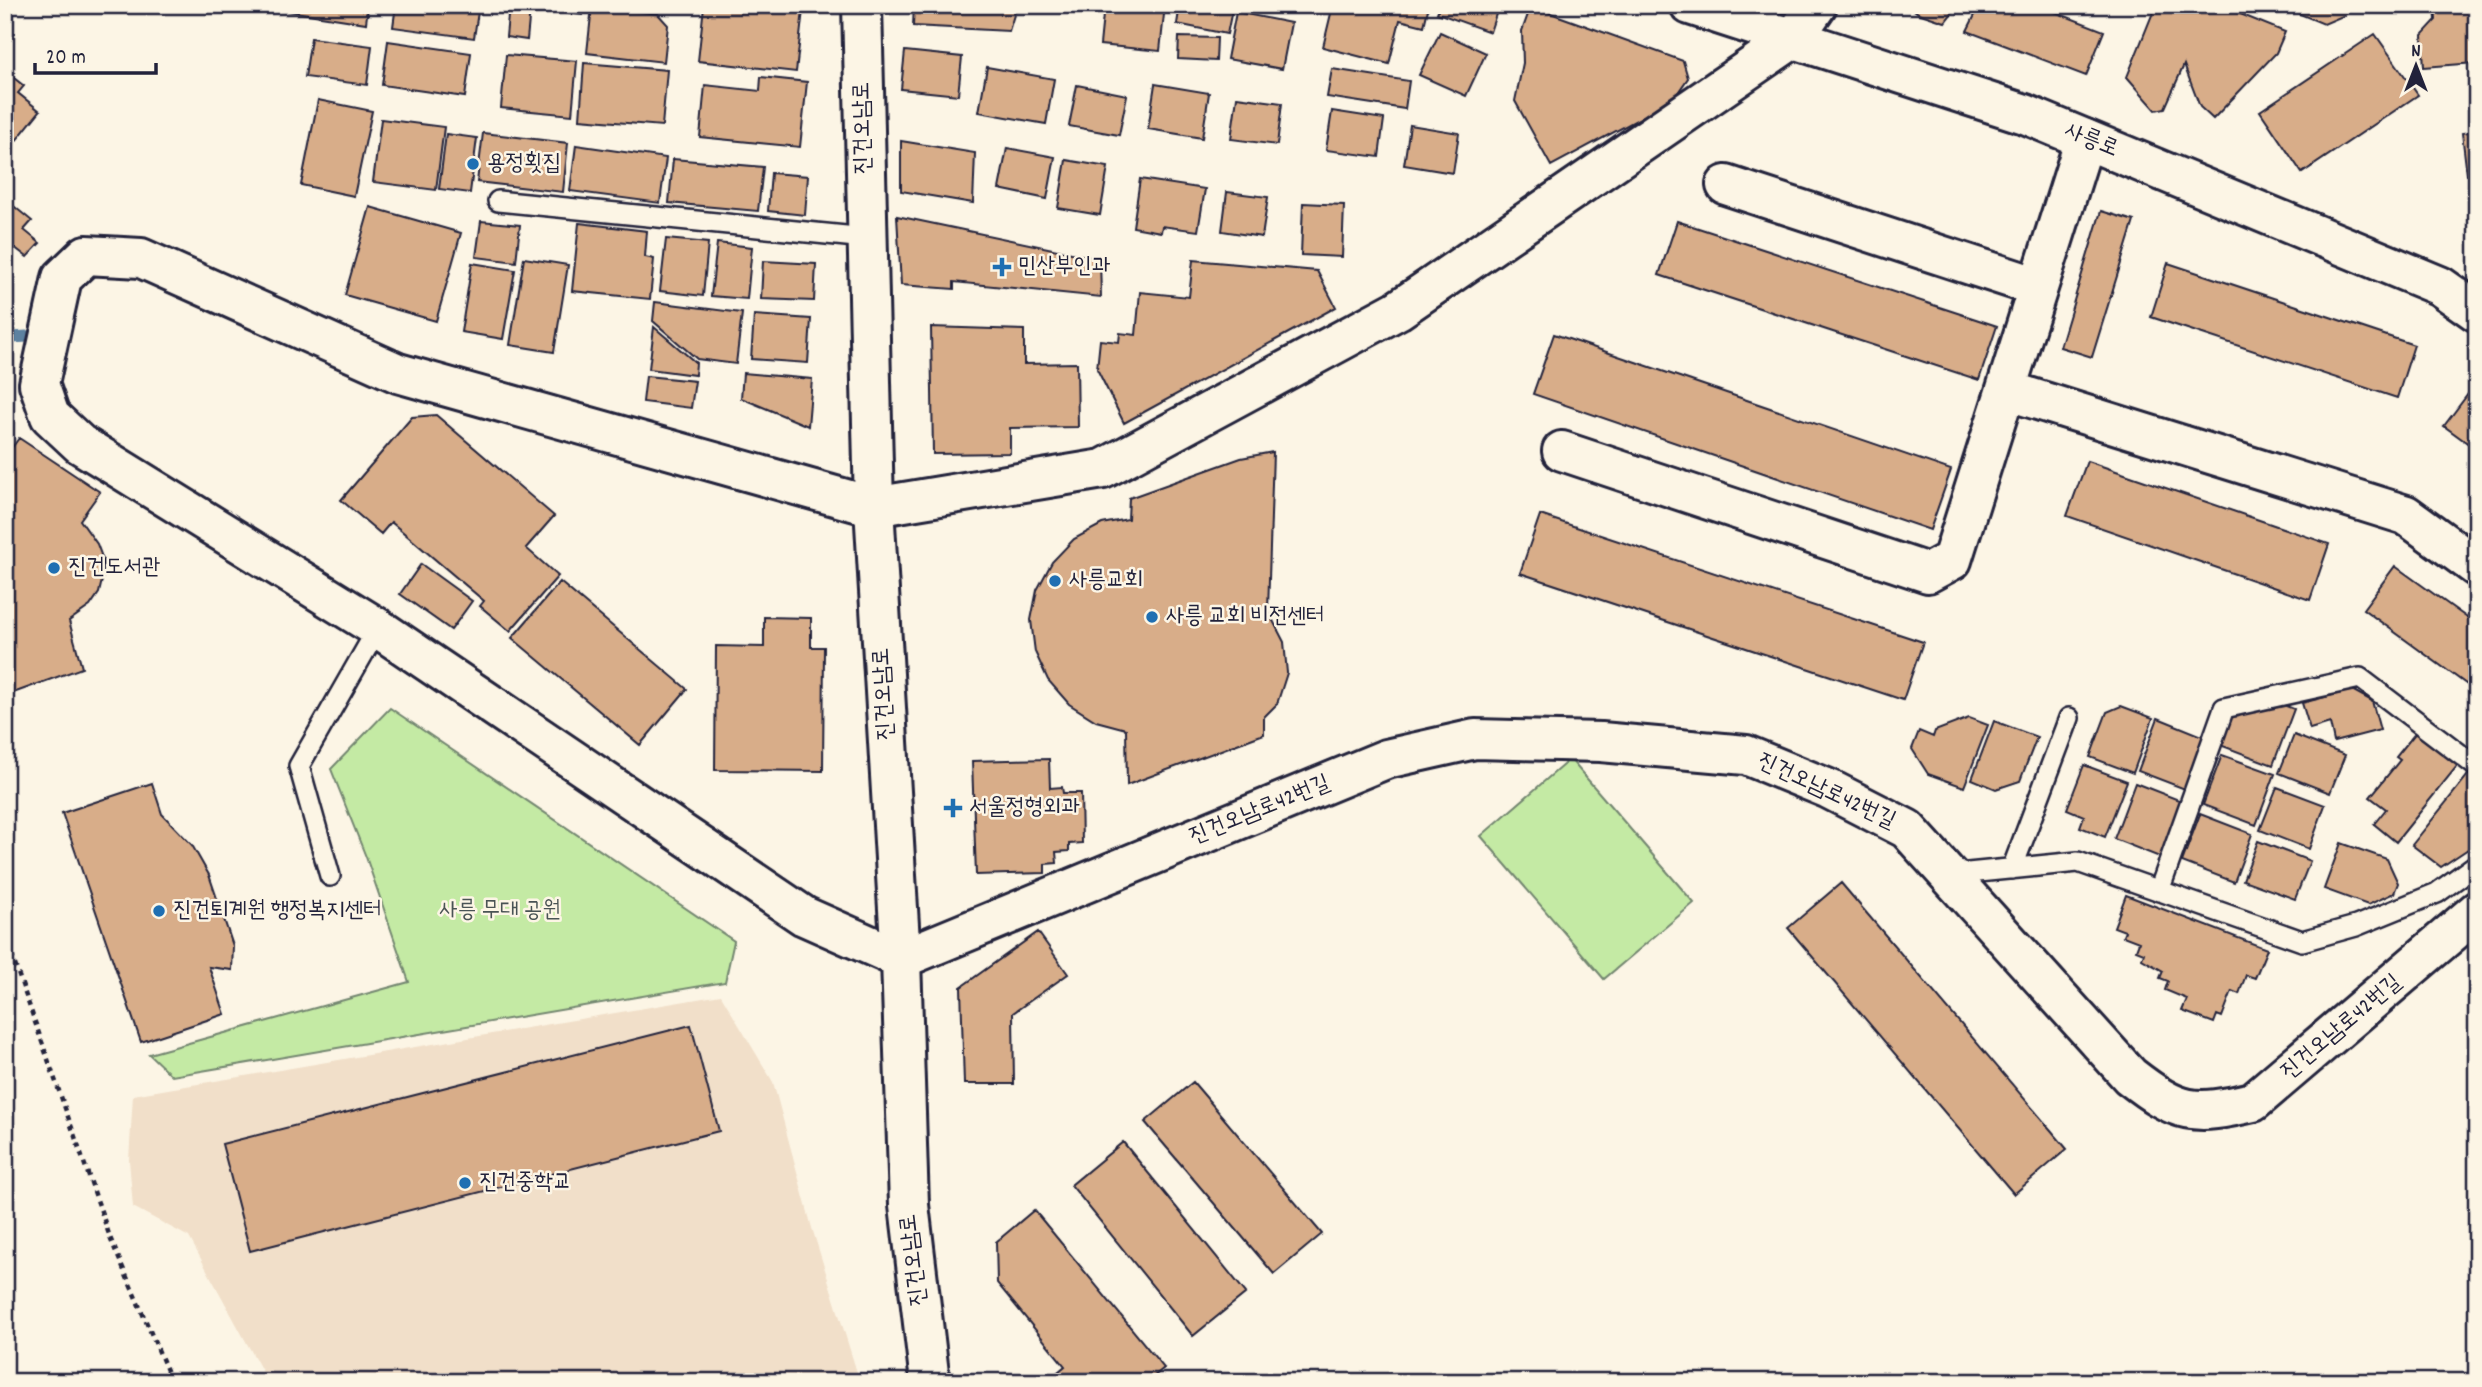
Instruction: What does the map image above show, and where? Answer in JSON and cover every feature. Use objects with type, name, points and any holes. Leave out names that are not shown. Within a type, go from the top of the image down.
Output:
[{"type":"street","name":"진건오남로","points":[[862,5],[874,507],[901,959],[909,1205],[930,1382]]},
{"type":"street","name":"사릉로","points":[[1690,5],[2025,114],[2440,286],[2477,312]]},
{"type":"street","points":[[901,959],[804,916],[378,628],[80,444],[50,416],[38,384],[62,278],[86,255],[141,258],[398,373],[874,507],[1103,469],[1398,310],[1794,38],[1817,5]]},
{"type":"street","points":[[1562,451],[1928,573],[1952,560],[2085,139]]},
{"type":"street","points":[[1726,185],[2038,287]]},
{"type":"street","points":[[2006,390],[2406,515],[2477,567]]},
{"type":"street","name":"진건오남로42번길","points":[[901,959],[1386,759],[1475,739],[1601,742],[1746,755],[1829,789],[1907,829],[2130,1076],[2162,1101],[2206,1113],[2253,1102],[2477,911]]},
{"type":"lane","points":[[498,201],[866,238]]},
{"type":"lane","points":[[330,876],[299,766],[378,628]]},
{"type":"lane","points":[[2159,891],[2224,708],[2360,678],[2477,767]]},
{"type":"lane","points":[[2012,869],[2069,718]]},
{"type":"lane","points":[[1947,875],[2078,862],[2302,941],[2356,926],[2437,893],[2477,864]]},
{"type":"path","points":[[5,936],[111,1240],[172,1382]]},
{"type":"shaded area","name":"진건중학교","points":[[721,995],[773,1082],[812,1228],[860,1382],[268,1382],[189,1237],[133,1207],[129,1160],[133,1095]]},
{"type":"green space","name":"사릉 무대 공원","points":[[390,708],[734,941],[725,982],[172,1076],[149,1054],[409,982],[366,857],[331,769]]},
{"type":"green space","points":[[1570,759],[1694,903],[1604,979],[1481,836]]},
{"type":"building","points":[[289,5],[389,5],[388,10],[368,7],[366,23],[288,11]]},
{"type":"building","points":[[396,5],[479,5],[474,38],[393,27]]},
{"type":"building","points":[[509,5],[583,5],[582,15],[530,9],[527,40],[506,37]]},
{"type":"building","points":[[760,5],[803,10],[796,72],[698,61],[704,6],[759,12]]},
{"type":"building","points":[[914,5],[1017,5],[1009,31],[913,26]]},
{"type":"building","points":[[1104,5],[1165,5],[1160,51],[1100,45]]},
{"type":"building","points":[[1180,5],[1233,5],[1227,34],[1177,24]]},
{"type":"building","points":[[1333,5],[1429,5],[1424,26],[1400,20],[1389,64],[1323,47]]},
{"type":"building","points":[[1440,5],[1499,5],[1490,32],[1437,13]]},
{"type":"building","points":[[1908,5],[1958,5],[1945,22],[1918,13]]},
{"type":"building","points":[[1980,5],[2037,5],[2104,31],[2086,76],[1967,31]]},
{"type":"building","points":[[2156,5],[2218,5],[2285,32],[2276,53],[2213,119],[2200,107],[2184,65],[2165,108],[2156,110],[2127,77]]},
{"type":"building","points":[[2298,5],[2349,5],[2345,15],[2324,24],[2295,12]]},
{"type":"building","points":[[2435,5],[2472,5],[2475,63],[2424,67],[2422,35],[2436,20]]},
{"type":"building","points":[[592,6],[658,14],[668,25],[664,62],[587,53]]},
{"type":"building","points":[[1531,6],[1683,61],[1688,78],[1672,101],[1551,166],[1515,101],[1523,63],[1522,31]]},
{"type":"building","points":[[1236,12],[1291,23],[1282,69],[1227,59]]},
{"type":"building","points":[[1440,32],[1486,53],[1466,96],[1419,75]]},
{"type":"building","points":[[2375,34],[2418,95],[2302,173],[2260,111]]},
{"type":"building","points":[[1179,37],[1217,38],[1216,61],[1178,59]]},
{"type":"building","points":[[311,38],[372,46],[367,85],[305,77]]},
{"type":"building","points":[[388,41],[471,53],[465,97],[382,85]]},
{"type":"building","points":[[905,51],[962,57],[958,95],[901,89]]},
{"type":"building","points":[[506,55],[577,61],[572,115],[501,108]]},
{"type":"building","points":[[584,63],[667,70],[662,126],[580,119]]},
{"type":"building","points":[[987,67],[1054,79],[1046,124],[979,112]]},
{"type":"building","points":[[1332,69],[1409,81],[1405,109],[1327,97]]},
{"type":"building","points":[[5,71],[24,86],[18,93],[40,111],[11,147],[5,143]]},
{"type":"building","points":[[761,77],[807,82],[800,147],[700,137],[705,85],[760,91]]},
{"type":"building","points":[[1155,84],[1209,93],[1202,138],[1148,129]]},
{"type":"building","points":[[1077,85],[1127,95],[1119,135],[1069,126]]},
{"type":"building","points":[[1237,97],[1282,103],[1277,145],[1231,139]]},
{"type":"building","points":[[318,100],[372,111],[354,196],[301,185]]},
{"type":"building","points":[[2477,104],[2477,174],[2467,175],[2462,133],[2476,131],[2473,105]]},
{"type":"building","points":[[1332,111],[1384,119],[1379,157],[1326,150]]},
{"type":"building","points":[[381,119],[444,127],[436,190],[373,182]]},
{"type":"building","points":[[1410,125],[1459,133],[1453,173],[1404,165]]},
{"type":"building","points":[[483,133],[568,143],[563,192],[477,182]]},
{"type":"building","points":[[446,134],[477,138],[470,193],[439,189]]},
{"type":"building","points":[[901,141],[975,153],[973,203],[901,191]]},
{"type":"building","points":[[576,145],[666,158],[660,203],[570,191]]},
{"type":"building","points":[[1007,148],[1055,157],[1047,199],[999,189]]},
{"type":"building","points":[[673,159],[763,167],[758,211],[669,203]]},
{"type":"building","points":[[1066,160],[1108,167],[1100,215],[1058,208]]},
{"type":"building","points":[[771,173],[808,176],[805,215],[768,211]]},
{"type":"building","points":[[1140,179],[1205,189],[1198,231],[1162,226],[1161,232],[1133,227]]},
{"type":"building","points":[[1227,192],[1268,197],[1262,237],[1222,231]]},
{"type":"building","points":[[5,199],[32,221],[24,230],[40,243],[27,257],[10,244],[5,250]]},
{"type":"building","points":[[1303,203],[1344,205],[1342,257],[1301,255]]},
{"type":"building","points":[[370,207],[461,233],[436,321],[345,295]]},
{"type":"building","points":[[2101,211],[2134,221],[2092,357],[2060,347]]},
{"type":"building","points":[[897,216],[1100,259],[1101,297],[954,282],[954,289],[901,285]]},
{"type":"building","points":[[481,221],[520,225],[516,262],[476,257]]},
{"type":"building","points":[[1677,221],[1997,326],[1979,380],[1659,275]]},
{"type":"building","points":[[579,223],[647,231],[645,257],[654,259],[650,299],[572,291]]},
{"type":"building","points":[[666,239],[708,243],[703,296],[660,291]]},
{"type":"building","points":[[717,243],[752,247],[747,299],[711,296]]},
{"type":"building","points":[[524,258],[568,265],[554,352],[510,345]]},
{"type":"building","points":[[1193,260],[1317,271],[1336,307],[1124,423],[1097,369],[1100,340],[1119,342],[1120,333],[1136,335],[1140,292],[1189,297]]},
{"type":"building","points":[[763,261],[816,264],[814,301],[761,299]]},
{"type":"building","points":[[472,263],[515,270],[503,339],[461,332]]},
{"type":"building","points":[[2168,263],[2414,345],[2397,398],[2151,317]]},
{"type":"building","points":[[655,302],[742,313],[736,364],[697,359],[653,321]]},
{"type":"building","points":[[754,315],[811,319],[808,363],[751,359]]},
{"type":"building","points":[[654,327],[696,363],[695,375],[649,369]]},
{"type":"building","points":[[931,327],[1024,330],[1024,364],[1077,363],[1078,427],[1010,428],[1010,453],[933,454]]},
{"type":"building","points":[[1554,334],[1951,470],[1930,530],[1533,394]]},
{"type":"building","points":[[743,373],[812,379],[808,426],[741,398]]},
{"type":"building","points":[[646,376],[695,381],[691,408],[643,402]]},
{"type":"building","points":[[2477,382],[2477,450],[2444,426]]},
{"type":"building","points":[[436,415],[554,516],[526,548],[558,576],[510,631],[480,606],[484,601],[391,522],[381,534],[341,500],[412,417]]},
{"type":"building","name":"진건도서관","points":[[19,438],[100,492],[80,520],[97,544],[103,560],[103,576],[99,593],[90,606],[69,621],[82,668],[5,696],[5,457]]},
{"type":"building","name":"사릉 교회 비전센터","points":[[1273,452],[1268,611],[1284,642],[1287,673],[1277,704],[1264,717],[1264,734],[1127,785],[1126,729],[1096,721],[1069,704],[1048,680],[1035,652],[1031,620],[1037,590],[1052,562],[1074,539],[1102,524],[1128,519],[1129,498],[1241,458]]},
{"type":"building","points":[[2087,461],[2329,544],[2310,600],[2067,516]]},
{"type":"building","points":[[1540,515],[1923,642],[1903,700],[1520,573]]},
{"type":"building","points":[[421,564],[472,601],[451,630],[400,594]]},
{"type":"building","points":[[2395,566],[2477,625],[2477,692],[2363,609]]},
{"type":"building","points":[[560,582],[687,689],[640,745],[512,638]]},
{"type":"building","points":[[764,617],[811,618],[811,647],[824,647],[823,771],[715,770],[716,646],[764,647]]},
{"type":"building","points":[[2352,690],[2372,701],[2380,730],[2334,742],[2330,723],[2310,729],[2302,703]]},
{"type":"building","points":[[2281,704],[2294,709],[2273,765],[2220,745],[2231,714]]},
{"type":"building","points":[[2121,706],[2153,718],[2133,773],[2090,757],[2107,712]]},
{"type":"building","points":[[1969,718],[1988,725],[1964,787],[1928,774],[1912,749],[1919,731],[1933,737],[1935,731]]},
{"type":"building","points":[[2158,718],[2205,737],[2185,789],[2138,771]]},
{"type":"building","points":[[1994,721],[2037,737],[2020,781],[1996,789],[1972,779]]},
{"type":"building","points":[[2417,731],[2458,765],[2396,842],[2374,824],[2386,809],[2370,797],[2400,760],[2396,757]]},
{"type":"building","points":[[2294,735],[2345,755],[2330,793],[2279,773]]},
{"type":"building","points":[[2222,755],[2275,774],[2256,825],[2203,805]]},
{"type":"building","points":[[1049,759],[1050,788],[1062,787],[1063,793],[1081,793],[1082,843],[1069,844],[1069,851],[1056,852],[1057,863],[1045,864],[1045,873],[976,875],[972,761]]},
{"type":"building","points":[[2084,765],[2127,781],[2105,837],[2080,827],[2084,816],[2067,809]]},
{"type":"building","points":[[2472,770],[2477,774],[2477,843],[2441,867],[2412,845]]},
{"type":"building","name":"진건퇴계원 행정복지센터","points":[[152,783],[162,814],[192,845],[209,875],[233,946],[232,970],[209,967],[225,1014],[141,1042],[62,813]]},
{"type":"building","points":[[2135,783],[2184,802],[2162,858],[2114,839]]},
{"type":"building","points":[[2277,787],[2325,805],[2309,849],[2260,830]]},
{"type":"building","points":[[2200,814],[2252,834],[2234,882],[2182,862]]},
{"type":"building","points":[[2258,841],[2310,861],[2295,899],[2243,880]]},
{"type":"building","points":[[2341,843],[2387,859],[2398,883],[2394,893],[2368,905],[2324,889]]},
{"type":"building","points":[[1841,883],[2067,1149],[2014,1194],[1788,928]]},
{"type":"building","points":[[2126,895],[2267,949],[2255,978],[2246,975],[2239,994],[2232,991],[2222,1017],[2217,1015],[2214,1023],[2182,1011],[2187,999],[2165,990],[2168,981],[2160,978],[2163,971],[2142,959],[2144,953],[2136,950],[2139,942],[2123,936],[2125,931],[2114,927]]},
{"type":"building","points":[[1038,932],[1068,974],[1013,1013],[1014,1084],[964,1084],[961,987]]},
{"type":"building","points":[[691,1025],[719,1131],[250,1251],[222,1144]]},
{"type":"building","points":[[1193,1082],[1322,1234],[1274,1274],[1145,1122]]},
{"type":"building","points":[[1123,1142],[1246,1293],[1193,1336],[1071,1185]]},
{"type":"building","points":[[1034,1210],[1164,1368],[1147,1382],[1046,1382],[1065,1366],[997,1283],[996,1242]]},
{"type":"waterway","points":[[5,338],[34,336]]},
{"type":"place","name":"용정횟집","points":[[473,164]]},
{"type":"place","name":"민산부인과","points":[[1002,267]]},
{"type":"place","name":"진건도서관","points":[[54,568]]},
{"type":"place","name":"사릉교회","points":[[1055,581]]},
{"type":"place","name":"사릉 교회 비전센터","points":[[1152,617]]},
{"type":"place","name":"서울정형외과","points":[[953,808]]},
{"type":"place","name":"진건퇴계원 행정복지센터","points":[[159,911]]},
{"type":"place","name":"진건중학교","points":[[465,1183]]}]
